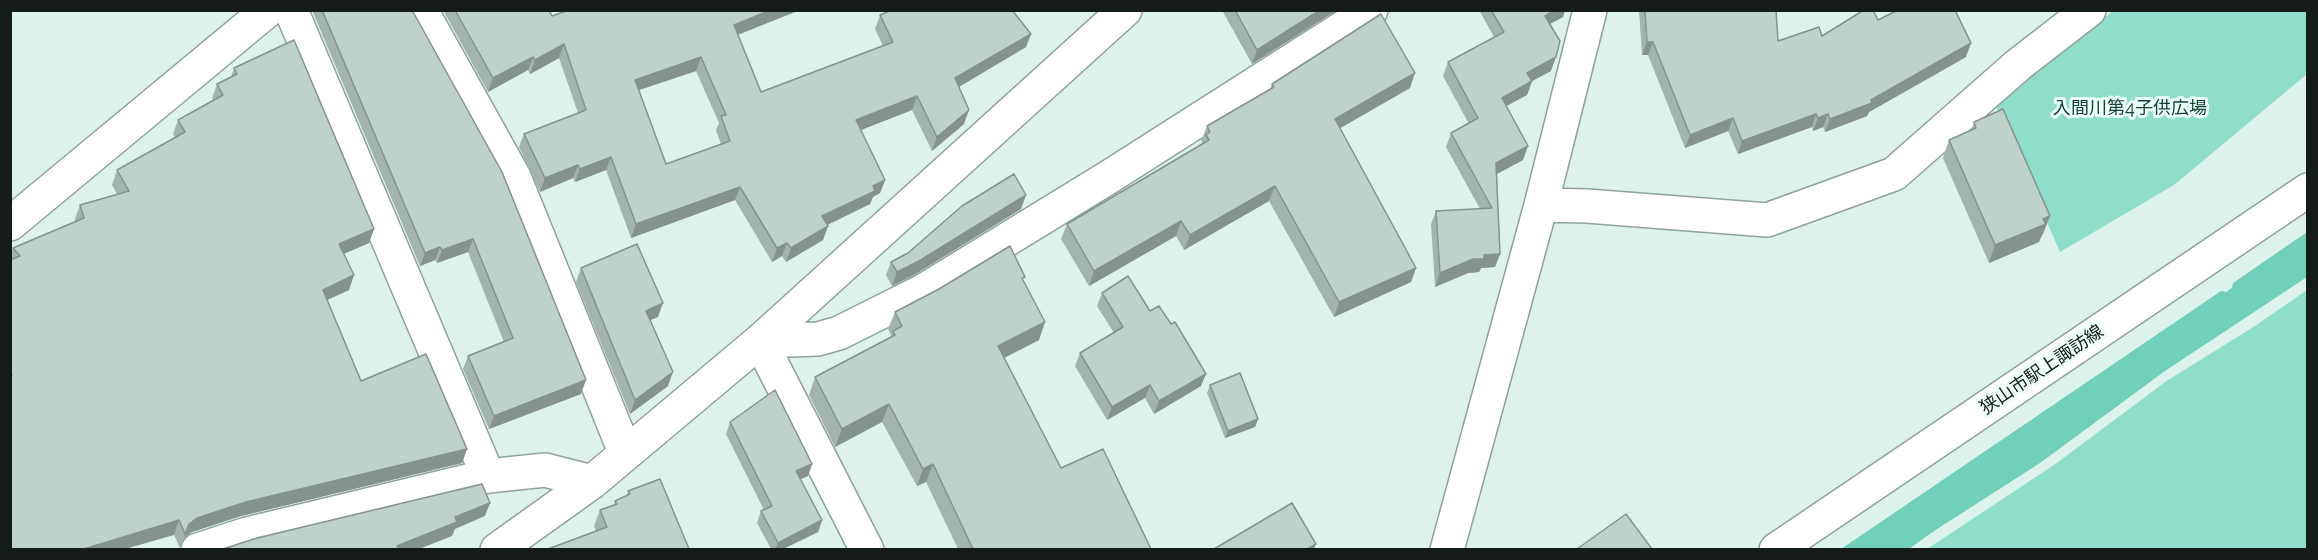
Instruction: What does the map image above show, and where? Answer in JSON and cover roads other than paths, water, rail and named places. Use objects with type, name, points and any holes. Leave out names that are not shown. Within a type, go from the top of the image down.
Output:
[{"type":"street","points":[[10,224],[268,10]]},
{"type":"street","points":[[291,10],[488,476]]},
{"type":"street","points":[[421,10],[514,177],[625,452]]},
{"type":"street","points":[[499,549],[592,482],[760,341],[1125,10]]},
{"type":"street","points":[[760,341],[818,339],[839,333],[923,291],[1109,177],[1371,10]]},
{"type":"street","points":[[1447,549],[1541,205],[1590,10]]},
{"type":"street","points":[[1541,205],[1587,206],[1767,220],[1894,174],[2018,65],[2089,10]]},
{"type":"street","name":"狭山市駅上諏訪線","points":[[1776,549],[2307,190]]},
{"type":"street","points":[[760,341],[867,549]]},
{"type":"street","points":[[198,549],[247,534],[488,476],[544,470],[592,482]]},
{"type":"park label","name":"入間川第4子供広場","points":[[2130,109]]}]
